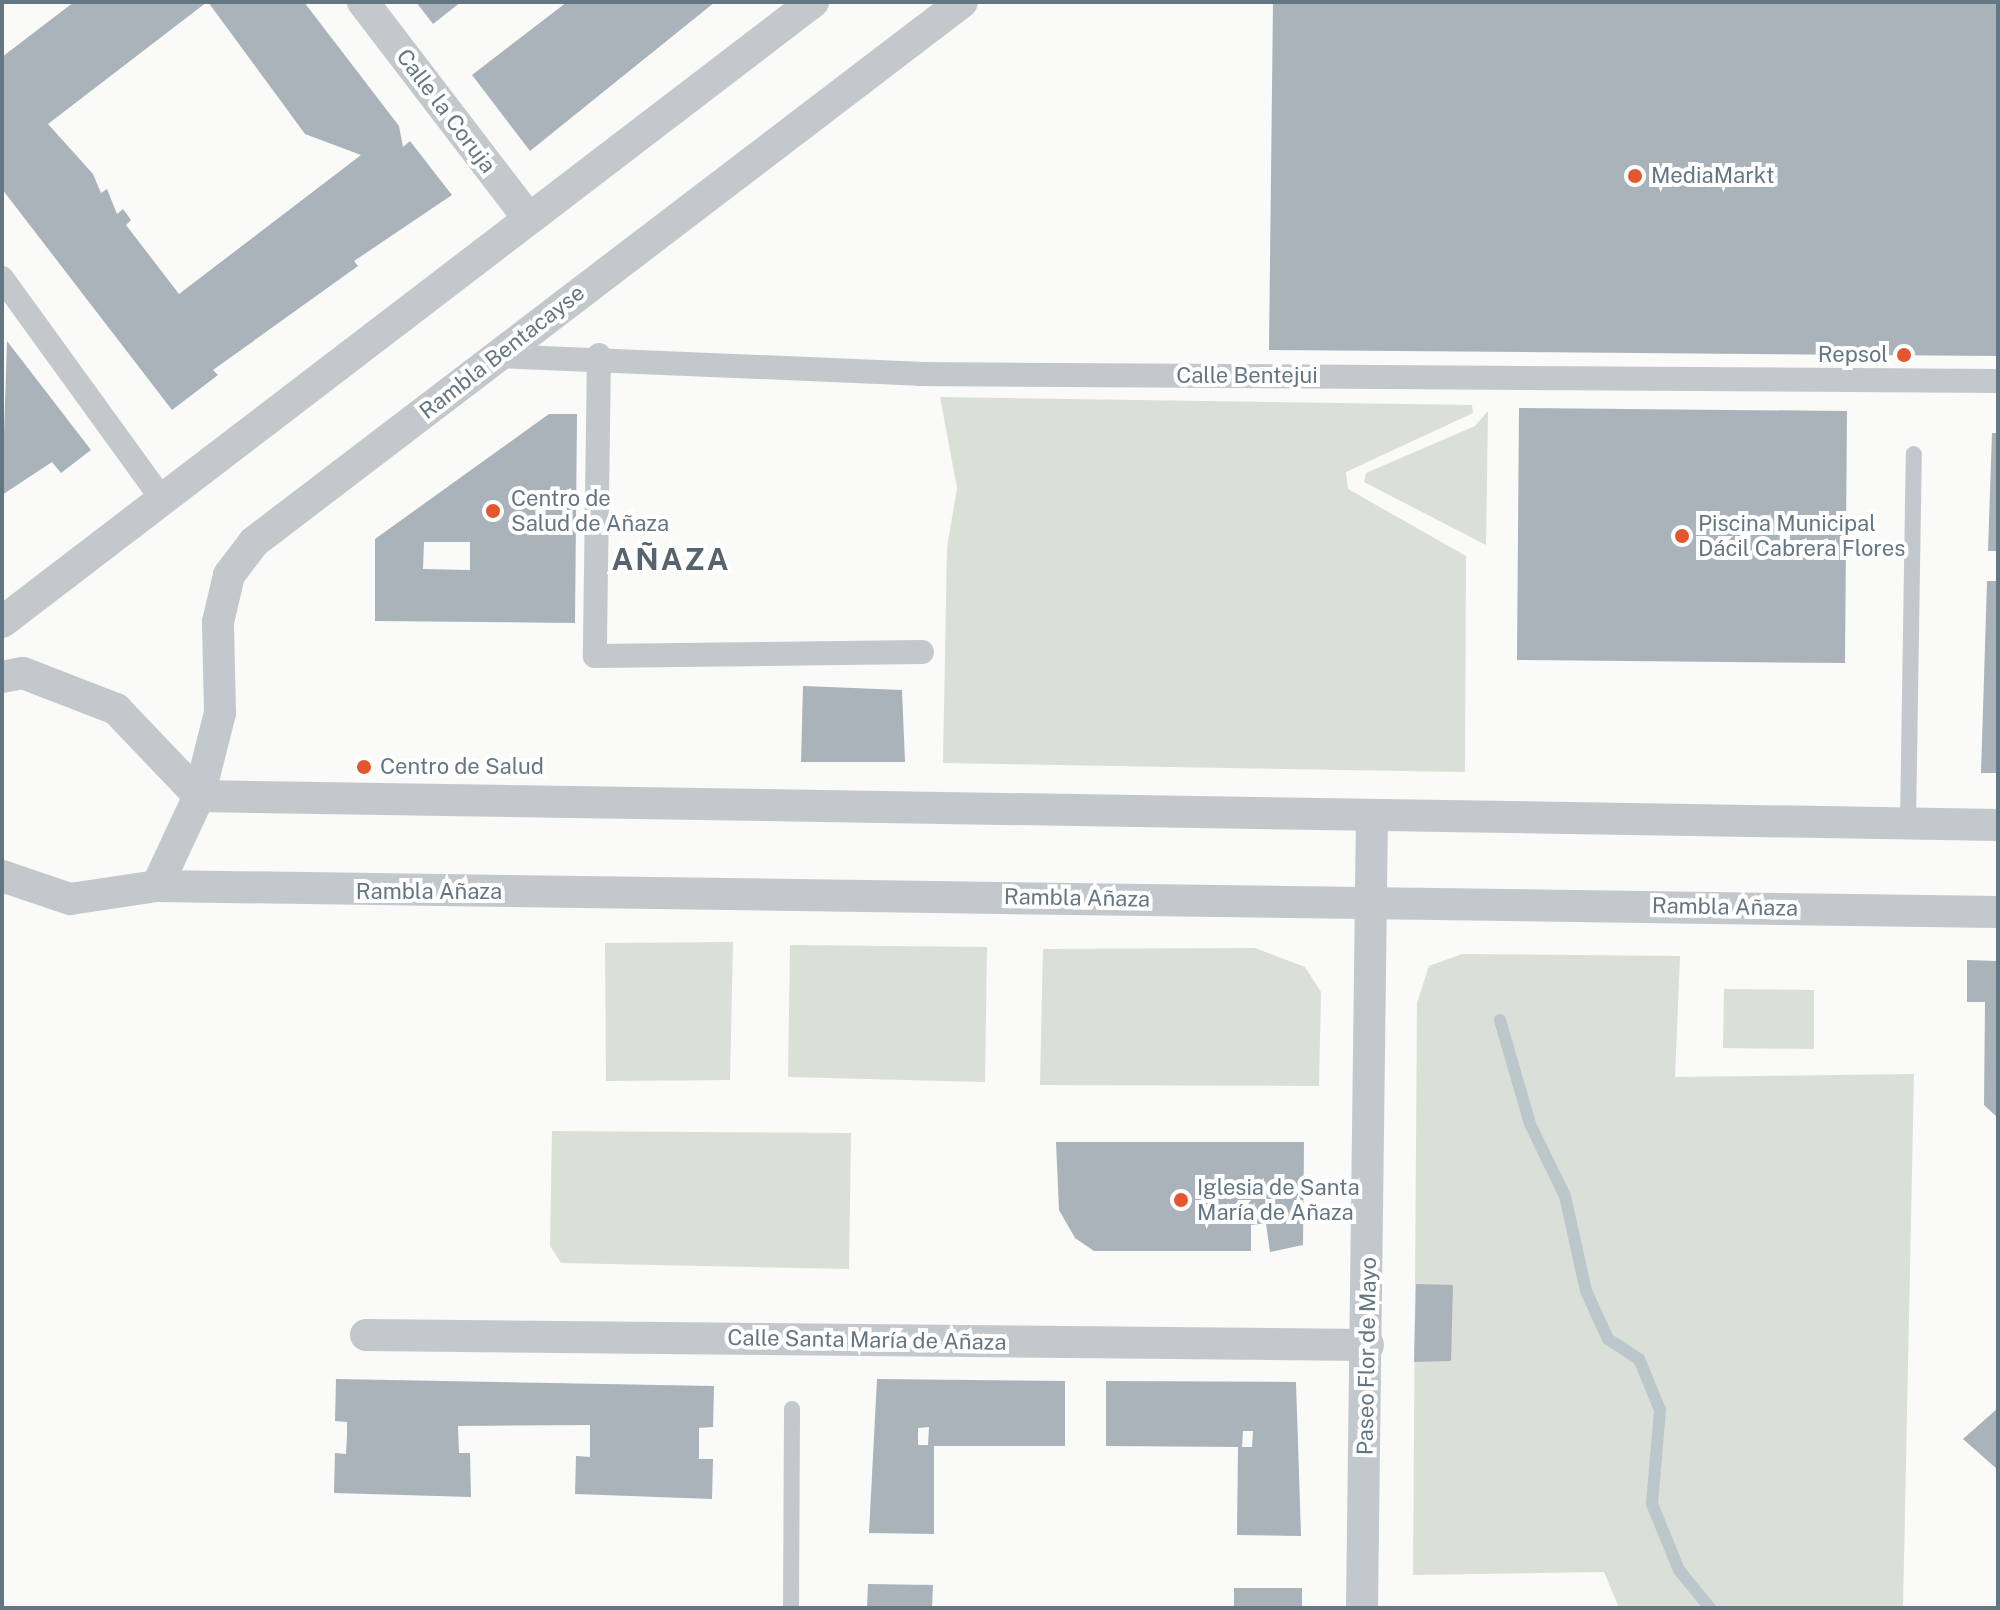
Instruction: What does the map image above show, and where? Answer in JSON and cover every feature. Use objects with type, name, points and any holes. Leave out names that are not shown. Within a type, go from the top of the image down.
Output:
[{"type":"street","name":"Calle la Coruja","points":[[363,2],[529,219]]},
{"type":"street","points":[[2,622],[813,2]]},
{"type":"street","name":"Rambla Bentacayse","points":[[157,886],[199,796],[220,713],[218,622],[229,575],[254,542],[952,6]]},
{"type":"street","points":[[2,278],[162,499]]},
{"type":"street","points":[[599,355],[595,656],[922,652]]},
{"type":"street","name":"Calle Bentejui","points":[[497,356],[599,355],[919,374],[1998,381]]},
{"type":"street","points":[[2,677],[23,673],[116,709],[199,796],[1998,825]]},
{"type":"street","name":"Paseo Flor de Mayo","points":[[1362,1608],[1368,1345],[1372,816]]},
{"type":"street","name":"Rambla Añaza","points":[[2,876],[70,899],[157,886],[1373,900],[1998,912]]},
{"type":"street","name":"Calle Santa María de Añaza","points":[[366,1335],[1368,1345]]},
{"type":"lane","points":[[1908,823],[1914,454]]},
{"type":"lane","points":[[791,1608],[792,1409]]},
{"type":"shaded area","points":[[940,397],[1472,405],[1473,413],[1346,472],[1348,489],[1466,556],[1465,772],[943,763],[947,547],[957,488]]},
{"type":"shaded area","points":[[1488,411],[1486,545],[1364,482],[1366,473],[1475,426]]},
{"type":"shaded area","points":[[733,942],[730,1080],[606,1081],[605,943]]},
{"type":"shaded area","points":[[790,945],[987,947],[985,1082],[788,1077]]},
{"type":"shaded area","points":[[1255,948],[1305,967],[1321,992],[1319,1086],[1040,1085],[1043,949]]},
{"type":"shaded area","points":[[1462,954],[1680,956],[1675,1077],[1914,1074],[1903,1608],[1619,1608],[1604,1572],[1413,1575],[1417,1003],[1429,966]]},
{"type":"shaded area","points":[[1724,989],[1814,990],[1814,1049],[1723,1048]]},
{"type":"shaded area","points":[[552,1131],[851,1133],[849,1269],[561,1263],[550,1246]]},
{"type":"building","points":[[74,2],[207,2],[48,124],[93,174],[101,193],[107,189],[117,214],[123,209],[131,220],[126,225],[179,294],[361,155],[305,134],[208,2],[304,2],[399,126],[403,147],[410,141],[452,195],[354,261],[358,266],[213,370],[218,375],[172,410],[2,189],[2,57]]},
{"type":"building","points":[[416,2],[461,2],[433,24]]},
{"type":"building","points":[[567,2],[715,2],[530,151],[472,75]]},
{"type":"building","name":"MediaMarkt","points":[[1273,2],[1998,2],[1998,356],[1269,350]]},
{"type":"building","points":[[7,341],[91,450],[61,473],[52,462],[2,495]]},
{"type":"building","name":"Piscina Municipal Dácil Cabrera Flores","points":[[1519,408],[1847,411],[1845,663],[1517,660]]},
{"type":"building","name":"Centro de Salud de Añaza","points":[[549,414],[577,414],[575,623],[375,621],[375,539]],"holes":[[[424,542],[470,542],[470,570],[423,569]]]},
{"type":"building","points":[[1992,433],[1998,433],[1998,551],[1988,551]]},
{"type":"building","points":[[1987,581],[1998,581],[1998,773],[1981,773]]},
{"type":"building","points":[[803,686],[902,690],[905,762],[801,762]]},
{"type":"building","points":[[1967,960],[1998,961],[1998,1118],[1984,1105],[1985,1002],[1967,1002]]},
{"type":"building","name":"Iglesia de Santa María de Añaza","points":[[1056,1142],[1304,1142],[1303,1245],[1270,1252],[1266,1223],[1251,1225],[1251,1251],[1094,1251],[1075,1238],[1059,1210]]},
{"type":"building","points":[[1416,1284],[1453,1285],[1451,1361],[1414,1362]]},
{"type":"building","points":[[336,1379],[714,1386],[713,1427],[699,1428],[699,1459],[713,1459],[712,1499],[575,1494],[576,1456],[590,1457],[590,1425],[458,1426],[459,1453],[470,1453],[471,1497],[334,1493],[335,1453],[346,1454],[347,1435],[347,1422],[335,1421]]},
{"type":"building","points":[[877,1379],[1065,1381],[1065,1446],[934,1446],[934,1534],[869,1533]],"holes":[[[929,1427],[928,1445],[918,1445],[918,1428]]]},
{"type":"building","points":[[1106,1381],[1296,1382],[1301,1536],[1237,1535],[1238,1447],[1106,1446]],"holes":[[[1243,1431],[1253,1431],[1252,1447],[1242,1447]]]},
{"type":"building","points":[[1998,1408],[1998,1470],[1963,1439]]},
{"type":"building","points":[[868,1584],[933,1585],[932,1608],[867,1608]]},
{"type":"building","points":[[1234,1588],[1302,1588],[1302,1608],[1234,1608]]},
{"type":"waterway","points":[[1500,1020],[1530,1124],[1565,1196],[1586,1291],[1608,1339],[1639,1359],[1660,1410],[1652,1504],[1679,1570],[1710,1608]]},
{"type":"place","name":"MediaMarkt","points":[[1635,176]]},
{"type":"place","name":"Repsol","points":[[1904,355]]},
{"type":"place","name":"Centro de Salud de Añaza","points":[[493,511]]},
{"type":"place","name":"Piscina Municipal Dácil Cabrera Flores","points":[[1682,536]]},
{"type":"place","name":"Centro de Salud","points":[[364,767]]},
{"type":"place","name":"Iglesia de Santa María de Añaza","points":[[1181,1200]]},
{"type":"district","name":"AÑAZA","points":[[671,559]]}]
